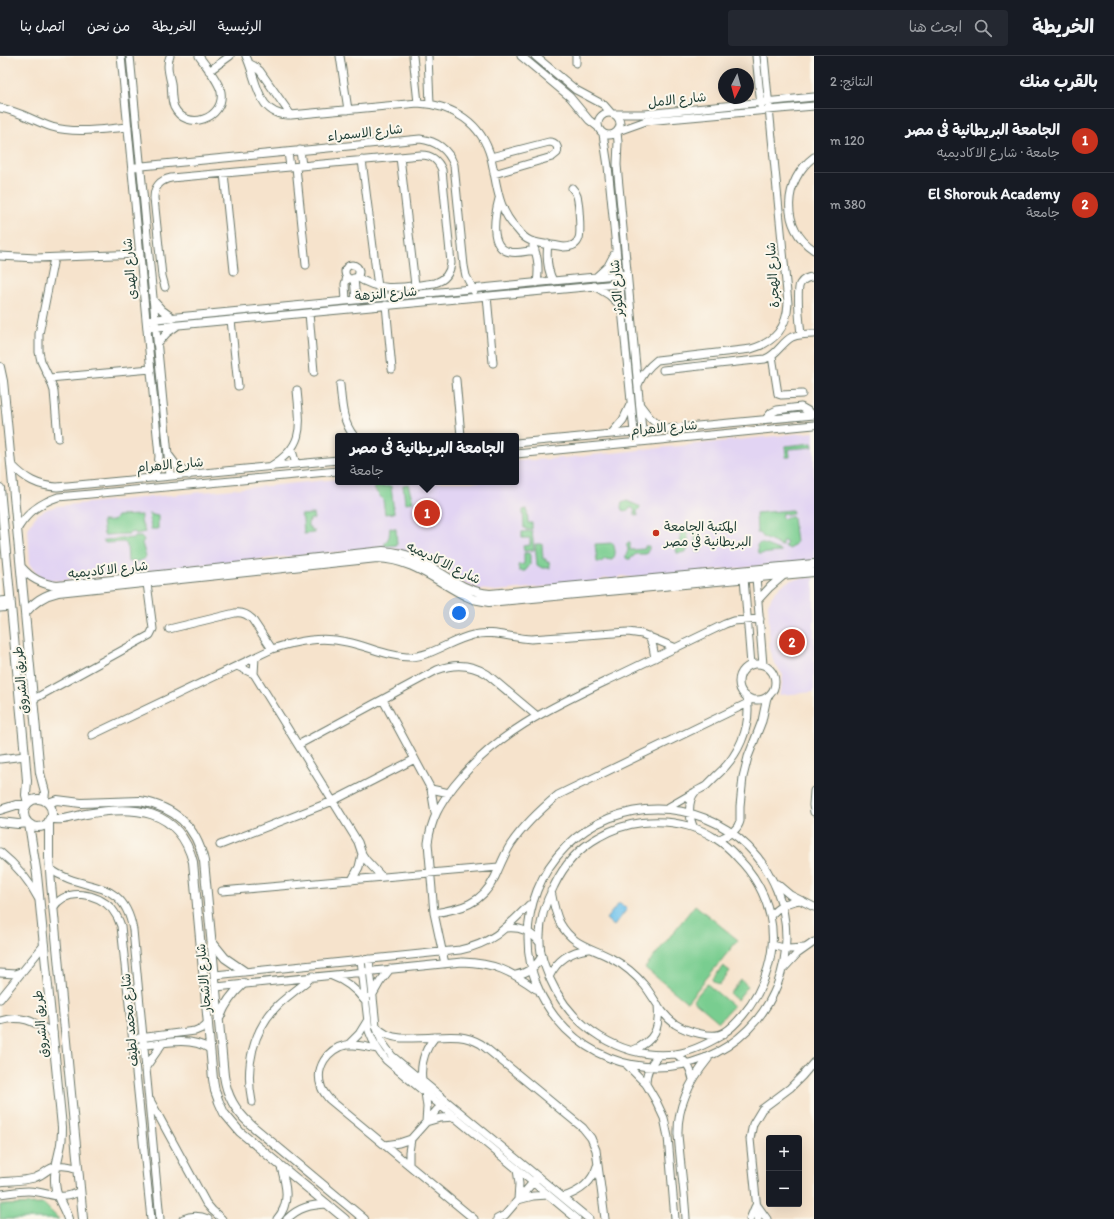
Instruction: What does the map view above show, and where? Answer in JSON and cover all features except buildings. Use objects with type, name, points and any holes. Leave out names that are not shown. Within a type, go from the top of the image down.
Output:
[{"type":"street","name":"شارع الهدى","points":[[121,56],[159,456],[158,467],[153,478]]},
{"type":"street","name":"شارع الهدى","points":[[130,56],[170,476]]},
{"type":"street","points":[[170,56],[168,66],[172,102],[179,114],[185,118],[198,121],[205,119],[216,112],[221,99],[219,86],[199,56]]},
{"type":"street","points":[[209,71],[230,56]]},
{"type":"street","points":[[246,56],[261,99],[271,110],[285,116],[418,104],[430,104],[447,108],[462,116],[475,127],[484,141],[491,157],[502,208],[511,222],[530,241],[535,250],[538,266],[537,283]]},
{"type":"street","points":[[340,56],[348,110]]},
{"type":"street","points":[[414,56],[418,104]]},
{"type":"street","points":[[428,56],[430,104]]},
{"type":"street","points":[[521,56],[570,97],[603,134],[609,136],[618,132],[620,128],[619,118],[604,105],[576,90],[535,56]]},
{"type":"street","points":[[756,56],[764,102]]},
{"type":"street","points":[[764,56],[764,102]]},
{"type":"street","points":[[250,64],[260,71],[291,115]]},
{"type":"street","name":"شارع الامل","points":[[612,113],[645,114],[814,97]]},
{"type":"street","name":"شارع الهجرة","points":[[638,385],[645,371],[657,360],[751,349],[768,342],[776,336],[785,321],[788,303],[764,102]]},
{"type":"street","name":"شارع الامل","points":[[618,132],[646,122],[814,106]]},
{"type":"street","points":[[0,108],[18,112],[48,125],[66,130],[78,131],[128,127]]},
{"type":"street","points":[[598,127],[598,119],[601,116],[612,113]]},
{"type":"street","name":"شارع الكوثر","points":[[618,132],[617,165],[643,441]]},
{"type":"street","name":"شارع الكوثر","points":[[603,134],[619,275],[635,442]]},
{"type":"street","name":"شارع الاسمراء","points":[[132,167],[420,139],[435,142],[442,146],[452,158],[454,165],[464,266],[466,276],[476,297]]},
{"type":"street","points":[[491,157],[549,142],[553,142],[558,146],[557,153],[552,157],[494,174]]},
{"type":"street","points":[[300,150],[296,167],[306,265]]},
{"type":"street","points":[[288,152],[296,167]]},
{"type":"street","points":[[165,287],[161,268],[154,198],[156,188],[166,179],[427,155],[437,160],[442,170],[450,267],[447,276],[440,282],[389,288],[367,283],[353,277]]},
{"type":"street","points":[[400,157],[415,285]]},
{"type":"street","points":[[814,157],[805,165],[794,182],[791,192],[790,213],[797,233],[814,250]]},
{"type":"street","points":[[362,160],[378,286]]},
{"type":"street","points":[[224,173],[234,271]]},
{"type":"street","points":[[530,241],[569,247],[579,238],[578,200],[572,188]]},
{"type":"street","points":[[499,198],[494,220],[498,244],[508,252],[535,250]]},
{"type":"street","points":[[548,244],[547,263],[553,281]]},
{"type":"street","points":[[595,277],[608,266],[616,251]]},
{"type":"street","points":[[0,256],[19,258],[54,258],[140,254]]},
{"type":"street","points":[[54,258],[38,343],[41,361],[54,392],[58,438]]},
{"type":"street","name":"شارع النزهة","points":[[147,324],[173,318],[627,274]]},
{"type":"street","points":[[353,277],[356,300]]},
{"type":"street","points":[[346,301],[345,284],[353,277]]},
{"type":"street","points":[[800,335],[798,288],[807,278],[814,277]]},
{"type":"street","name":"شارع النزهة","points":[[155,323],[179,325],[628,283]]},
{"type":"street","points":[[594,286],[609,295],[622,307]]},
{"type":"street","points":[[487,296],[493,363]]},
{"type":"street","points":[[153,300],[162,310],[173,318]]},
{"type":"street","points":[[386,305],[392,369]]},
{"type":"street","points":[[309,312],[314,372]]},
{"type":"street","points":[[231,320],[238,386]]},
{"type":"street","points":[[157,344],[167,333],[179,325]]},
{"type":"street","points":[[663,370],[762,360],[772,356],[790,339],[800,335],[814,334]]},
{"type":"street","points":[[772,356],[777,391],[780,395],[782,409]]},
{"type":"street","name":"طريق الشروق","points":[[0,367],[3,381],[4,426],[12,465],[40,773],[46,802]]},
{"type":"street","points":[[49,378],[151,369]]},
{"type":"street","points":[[456,380],[461,433]]},
{"type":"street","points":[[340,385],[342,412],[345,422],[352,433]]},
{"type":"street","points":[[269,467],[284,457],[295,443],[300,428],[297,390]]},
{"type":"street","points":[[780,395],[802,394]]},
{"type":"street","points":[[611,434],[623,420],[631,403]]},
{"type":"street","points":[[640,404],[650,418],[663,429]]},
{"type":"street","points":[[766,419],[775,411],[801,407],[814,415]]},
{"type":"street","name":"شارع الاهرام","points":[[519,443],[814,415]]},
{"type":"street","name":"شارع الاهرام","points":[[519,454],[814,425]]},
{"type":"street","points":[[291,450],[296,464]]},
{"type":"street","points":[[168,454],[177,466],[189,475]]},
{"type":"street","name":"شارع الاهرام","points":[[12,465],[19,473],[36,484],[57,487],[335,460]]},
{"type":"street","points":[[314,463],[315,473]]},
{"type":"street","name":"شارع الاهرام","points":[[18,528],[30,512],[43,503],[58,497],[335,471]]},
{"type":"street","points":[[57,487],[58,497]]},
{"type":"street","name":"طريق الشروق","points":[[0,488],[27,775],[27,804]]},
{"type":"street","points":[[6,550],[20,549]]},
{"type":"street","name":"شارع الاكاديميه","points":[[21,567],[28,575],[37,581],[57,586],[173,577],[356,557],[383,551],[404,555],[418,560],[468,590],[482,594],[497,594],[560,592],[698,579],[814,564]]},
{"type":"street","name":"شارع الاكاديميه","points":[[698,579],[744,578],[814,572]]},
{"type":"street","points":[[758,600],[784,575]]},
{"type":"street","name":"شارع الاكاديميه","points":[[26,612],[36,602],[48,594],[147,583],[173,577]]},
{"type":"street","points":[[756,577],[763,665]]},
{"type":"street","points":[[744,578],[751,665]]},
{"type":"street","points":[[34,699],[150,635],[153,628],[147,583]]},
{"type":"street","points":[[0,601],[11,603]]},
{"type":"street","points":[[0,608],[11,603]]},
{"type":"street","points":[[169,629],[240,612],[252,619],[272,649]]},
{"type":"street","points":[[445,964],[434,913],[428,843],[432,823],[436,814],[449,793],[470,768],[488,750],[509,733],[537,716],[725,624],[733,621],[760,619]]},
{"type":"street","points":[[92,735],[272,649],[301,641],[332,639],[391,655],[410,657],[429,653],[465,637],[480,633],[496,633],[530,639],[635,632],[649,636],[676,648]]},
{"type":"street","points":[[649,636],[655,658]]},
{"type":"street","points":[[254,674],[255,657]]},
{"type":"street","points":[[298,745],[444,667],[459,665],[481,670],[537,716]]},
{"type":"street","points":[[434,913],[463,907],[482,895],[489,887],[502,859],[521,831],[540,810],[558,795],[747,700],[757,700],[767,697],[772,692],[775,680],[769,669],[763,665],[751,665],[743,670],[739,680],[740,689],[747,700],[748,716],[743,739],[736,752],[718,775],[707,785],[668,808]]},
{"type":"street","points":[[237,666],[254,674],[360,845],[362,854],[382,877]]},
{"type":"street","points":[[718,840],[739,826],[741,792],[746,763],[762,721],[767,697]]},
{"type":"street","points":[[383,700],[431,789],[436,814]]},
{"type":"street","points":[[0,759],[25,756]]},
{"type":"street","points":[[220,846],[333,801],[415,759]]},
{"type":"street","points":[[431,789],[449,793]]},
{"type":"street","points":[[814,791],[814,812]]},
{"type":"street","points":[[694,828],[691,822],[689,810],[695,792]]},
{"type":"street","points":[[0,810],[16,805],[27,804],[36,799],[46,802],[51,810],[50,819],[44,825],[40,826],[29,823],[18,824],[0,822]]},
{"type":"street","name":"شارع الاشجار","points":[[46,802],[57,800],[86,803],[140,801],[158,805],[175,814],[192,831],[199,843],[204,861],[224,1076],[229,1098],[234,1108],[241,1116],[261,1134],[364,1219]]},
{"type":"street","points":[[27,804],[24,812],[26,820],[29,823]]},
{"type":"street","points":[[668,808],[689,810],[712,818],[733,831],[754,854],[773,880],[784,904],[789,926],[788,949],[782,971],[768,998],[751,1022],[730,1043],[711,1056],[688,1066],[668,1070],[648,1069],[626,1064],[582,1040],[558,1016],[538,990],[529,971],[524,951],[524,930],[531,903],[555,860],[565,848],[592,828],[608,820],[639,811],[668,808]]},
{"type":"street","name":"شارع الاشجار","points":[[50,819],[58,820],[89,814],[140,811],[162,818],[171,824],[186,841],[193,862],[210,1049],[215,1091],[219,1102],[224,1113],[253,1143],[345,1219]]},
{"type":"street","name":"طريق الشروق","points":[[50,819],[50,869],[53,908],[83,1219]]},
{"type":"street","points":[[652,822],[666,822],[694,828],[718,840],[732,852],[749,871],[765,898],[770,916],[772,945],[765,979],[748,1009],[737,1022],[724,1034],[709,1043],[676,1054],[659,1055],[633,1050],[609,1042],[587,1028],[578,1020],[561,1000],[549,977],[542,956],[540,943],[542,916],[546,903],[558,878],[575,855],[586,845],[610,831],[638,823],[652,822]]},
{"type":"street","name":"طريق الشروق","points":[[29,823],[38,875],[62,1131],[55,1182],[58,1197],[68,1219]]},
{"type":"street","points":[[0,852],[27,879],[40,901]]},
{"type":"street","points":[[352,880],[359,867],[362,854]]},
{"type":"street","points":[[222,891],[499,867]]},
{"type":"street","name":"شارع محمد لطيف","points":[[50,869],[68,880],[98,887],[110,892],[119,899],[131,918],[160,1219]]},
{"type":"street","points":[[773,880],[786,891],[814,907]]},
{"type":"street","points":[[551,891],[556,914],[572,938],[588,949],[613,959],[625,967],[644,985],[666,1017],[689,1031],[706,1034],[724,1034]]},
{"type":"street","name":"شارع محمد لطيف","points":[[53,908],[65,897],[74,895],[94,897],[111,908],[117,916],[121,926],[151,1219]]},
{"type":"street","points":[[770,916],[776,909],[784,904],[800,900]]},
{"type":"street","points":[[215,975],[460,950],[480,944],[494,937],[507,928],[531,903]]},
{"type":"street","points":[[198,913],[209,912]]},
{"type":"street","points":[[507,928],[524,930],[536,937],[540,943]]},
{"type":"street","points":[[212,941],[226,958],[244,971]]},
{"type":"street","points":[[782,971],[804,948],[814,942]]},
{"type":"street","points":[[772,945],[788,949],[804,948]]},
{"type":"street","points":[[0,999],[44,946]]},
{"type":"street","points":[[549,977],[553,969],[564,956],[580,950],[588,949]]},
{"type":"street","points":[[516,975],[529,971],[539,962],[542,956]]},
{"type":"street","points":[[369,959],[376,1026],[380,1038],[392,1056],[422,1080],[455,1117],[577,1219]]},
{"type":"street","points":[[361,960],[367,1021],[372,1040],[386,1060],[425,1092],[444,1103],[538,1176],[589,1219]]},
{"type":"street","points":[[216,987],[462,962],[484,964],[500,968],[516,975],[538,990]]},
{"type":"street","points":[[372,996],[390,969]]},
{"type":"street","points":[[0,973],[15,974],[23,971]]},
{"type":"street","points":[[330,975],[350,984],[365,1001]]},
{"type":"street","points":[[252,1102],[249,1076],[251,1056],[256,1038],[266,1020],[278,1005],[313,976]]},
{"type":"street","points":[[219,1019],[223,1008],[229,999],[244,983]]},
{"type":"street","points":[[633,1050],[647,1043],[656,1031],[659,1016],[658,1005]]},
{"type":"street","points":[[0,1021],[10,1018],[30,1020],[53,1033]]},
{"type":"street","points":[[348,1045],[359,1034],[367,1021]]},
{"type":"street","points":[[133,1039],[195,1031],[208,1023]]},
{"type":"street","points":[[376,1026],[393,1038],[462,1036],[469,1038],[481,1044],[583,1128],[594,1144],[605,1219]]},
{"type":"street","points":[[422,1080],[421,1071],[423,1057],[429,1044],[435,1037]]},
{"type":"street","points":[[134,1047],[192,1041],[210,1049]]},
{"type":"street","points":[[146,1068],[162,1044]]},
{"type":"street","points":[[377,1049],[348,1045],[333,1051],[322,1063],[320,1070],[319,1078],[324,1093],[329,1099],[474,1219]]},
{"type":"street","points":[[676,1054],[683,1059],[688,1066],[693,1080]]},
{"type":"street","points":[[646,1084],[648,1069],[652,1061],[659,1055]]},
{"type":"street","points":[[691,1219],[686,1216],[678,1136],[679,1126],[683,1102],[693,1080],[711,1056]]},
{"type":"street","points":[[758,1219],[750,1139],[753,1124],[762,1109],[790,1088],[814,1062]]},
{"type":"street","points":[[626,1064],[646,1084],[660,1109],[666,1128],[674,1217]]},
{"type":"street","points":[[425,1092],[427,1107],[426,1122]]},
{"type":"street","points":[[149,1096],[206,1203],[222,1219]]},
{"type":"street","points":[[385,1146],[411,1139],[444,1103]]},
{"type":"street","points":[[426,1122],[440,1118],[455,1117]]},
{"type":"street","points":[[253,1143],[261,1134]]},
{"type":"street","points":[[409,1165],[411,1139]]},
{"type":"street","points":[[563,1197],[575,1193],[586,1186],[593,1176],[598,1164]]},
{"type":"street","points":[[0,1182],[34,1178],[49,1169],[56,1167],[69,1166],[78,1169]]},
{"type":"street","points":[[277,1219],[282,1213],[287,1198],[287,1189],[282,1167]]},
{"type":"street","points":[[517,1169],[519,1184],[518,1200]]},
{"type":"street","points":[[498,1219],[504,1217],[538,1176]]},
{"type":"street","points":[[0,1194],[27,1191],[58,1197],[72,1195],[80,1191]]},
{"type":"street","points":[[518,1200],[533,1196],[548,1195]]},
{"type":"street","points":[[750,1219],[756,1203]]},
{"type":"street","points":[[756,1203],[767,1219]]},
{"type":"street","points":[[287,1219],[301,1209],[327,1204]]},
{"type":"street","points":[[183,1219],[195,1215],[208,1219]]},
{"type":"shaded area","points":[[814,432],[814,561],[633,578],[623,576],[619,577],[619,579],[610,580],[609,578],[606,578],[597,582],[496,591],[479,589],[466,584],[428,559],[395,549],[377,548],[180,567],[59,581],[41,577],[30,565],[28,529],[38,514],[57,506],[335,479],[335,485],[519,485],[519,461],[564,458]]},
{"type":"shaded area","points":[[814,577],[814,692],[779,695],[783,675],[774,663],[770,650],[768,604],[773,595],[785,583],[791,580]]},
{"type":"green space","points":[[812,443],[813,447],[789,449],[790,457],[786,457],[785,446]]},
{"type":"green space","points":[[403,485],[408,485],[413,502],[405,503]]},
{"type":"green space","points":[[391,486],[394,513],[385,514],[383,500],[374,487]]},
{"type":"green space","points":[[627,501],[641,507],[637,511],[638,516],[635,515],[633,508],[626,511],[622,510],[622,503]]},
{"type":"green space","points":[[527,509],[528,523],[532,523],[532,529],[526,530],[526,528],[524,528],[523,510]]},
{"type":"green space","points":[[792,510],[793,514],[783,513],[781,516],[784,519],[786,517],[793,517],[796,543],[790,549],[784,546],[787,543],[786,541],[782,541],[782,546],[764,538],[760,533],[757,533],[756,513]]},
{"type":"green space","points":[[149,513],[158,516],[158,529],[151,529]]},
{"type":"green space","points":[[313,514],[314,519],[310,519],[308,522],[308,527],[310,527],[311,530],[314,530],[314,533],[304,534],[301,515]]},
{"type":"green space","points":[[141,515],[141,522],[145,532],[136,534],[135,532],[129,534],[104,535],[102,521],[113,521],[117,516]]},
{"type":"green space","points":[[690,526],[692,526],[699,534],[701,552],[697,552],[695,537]]},
{"type":"green space","points":[[390,528],[396,529],[397,545],[384,545],[389,537]]},
{"type":"green space","points":[[684,528],[686,530],[689,542],[689,548],[684,552],[677,553],[676,549],[681,548],[680,529]]},
{"type":"green space","points":[[532,531],[534,550],[524,551],[523,546],[530,545],[530,538],[522,538],[522,532]]},
{"type":"green space","points":[[142,537],[144,540],[142,543],[146,557],[140,561],[128,562],[127,545],[124,542],[104,542],[104,540]]},
{"type":"green space","points":[[613,543],[615,550],[614,558],[612,560],[605,559],[601,562],[597,562],[595,544]]},
{"type":"green space","points":[[627,543],[630,543],[630,550],[645,549],[645,546],[649,546],[649,549],[646,554],[636,554],[628,559],[626,558],[628,549]]},
{"type":"green space","points":[[761,543],[781,551],[758,554],[757,545]]},
{"type":"green space","points":[[535,544],[542,544],[543,559],[546,559],[546,562],[549,562],[550,568],[542,568],[537,565]]},
{"type":"green space","points":[[524,553],[530,553],[530,565],[525,571],[519,571],[518,565],[524,564]]},
{"type":"green space","points":[[695,905],[738,940],[687,1002],[645,968]]},
{"type":"green space","points":[[723,966],[730,971],[719,985],[712,980]]},
{"type":"green space","points":[[741,980],[748,986],[737,1000],[730,994]]},
{"type":"green space","points":[[707,984],[733,1006],[719,1022],[693,1000]]},
{"type":"green space","points":[[44,1204],[59,1219],[0,1219],[0,1205]]},
{"type":"water","points":[[619,903],[627,909],[614,926],[606,919]]},
{"type":"place","name":"الجامعة البريطانية فى مصر","points":[[427,513]]},
{"type":"place","name":"المكتبة الجامعة البريطانية في مصر","points":[[656,533]]},
{"type":"place","name":"El Shorouk Academy","points":[[792,642]]}]
